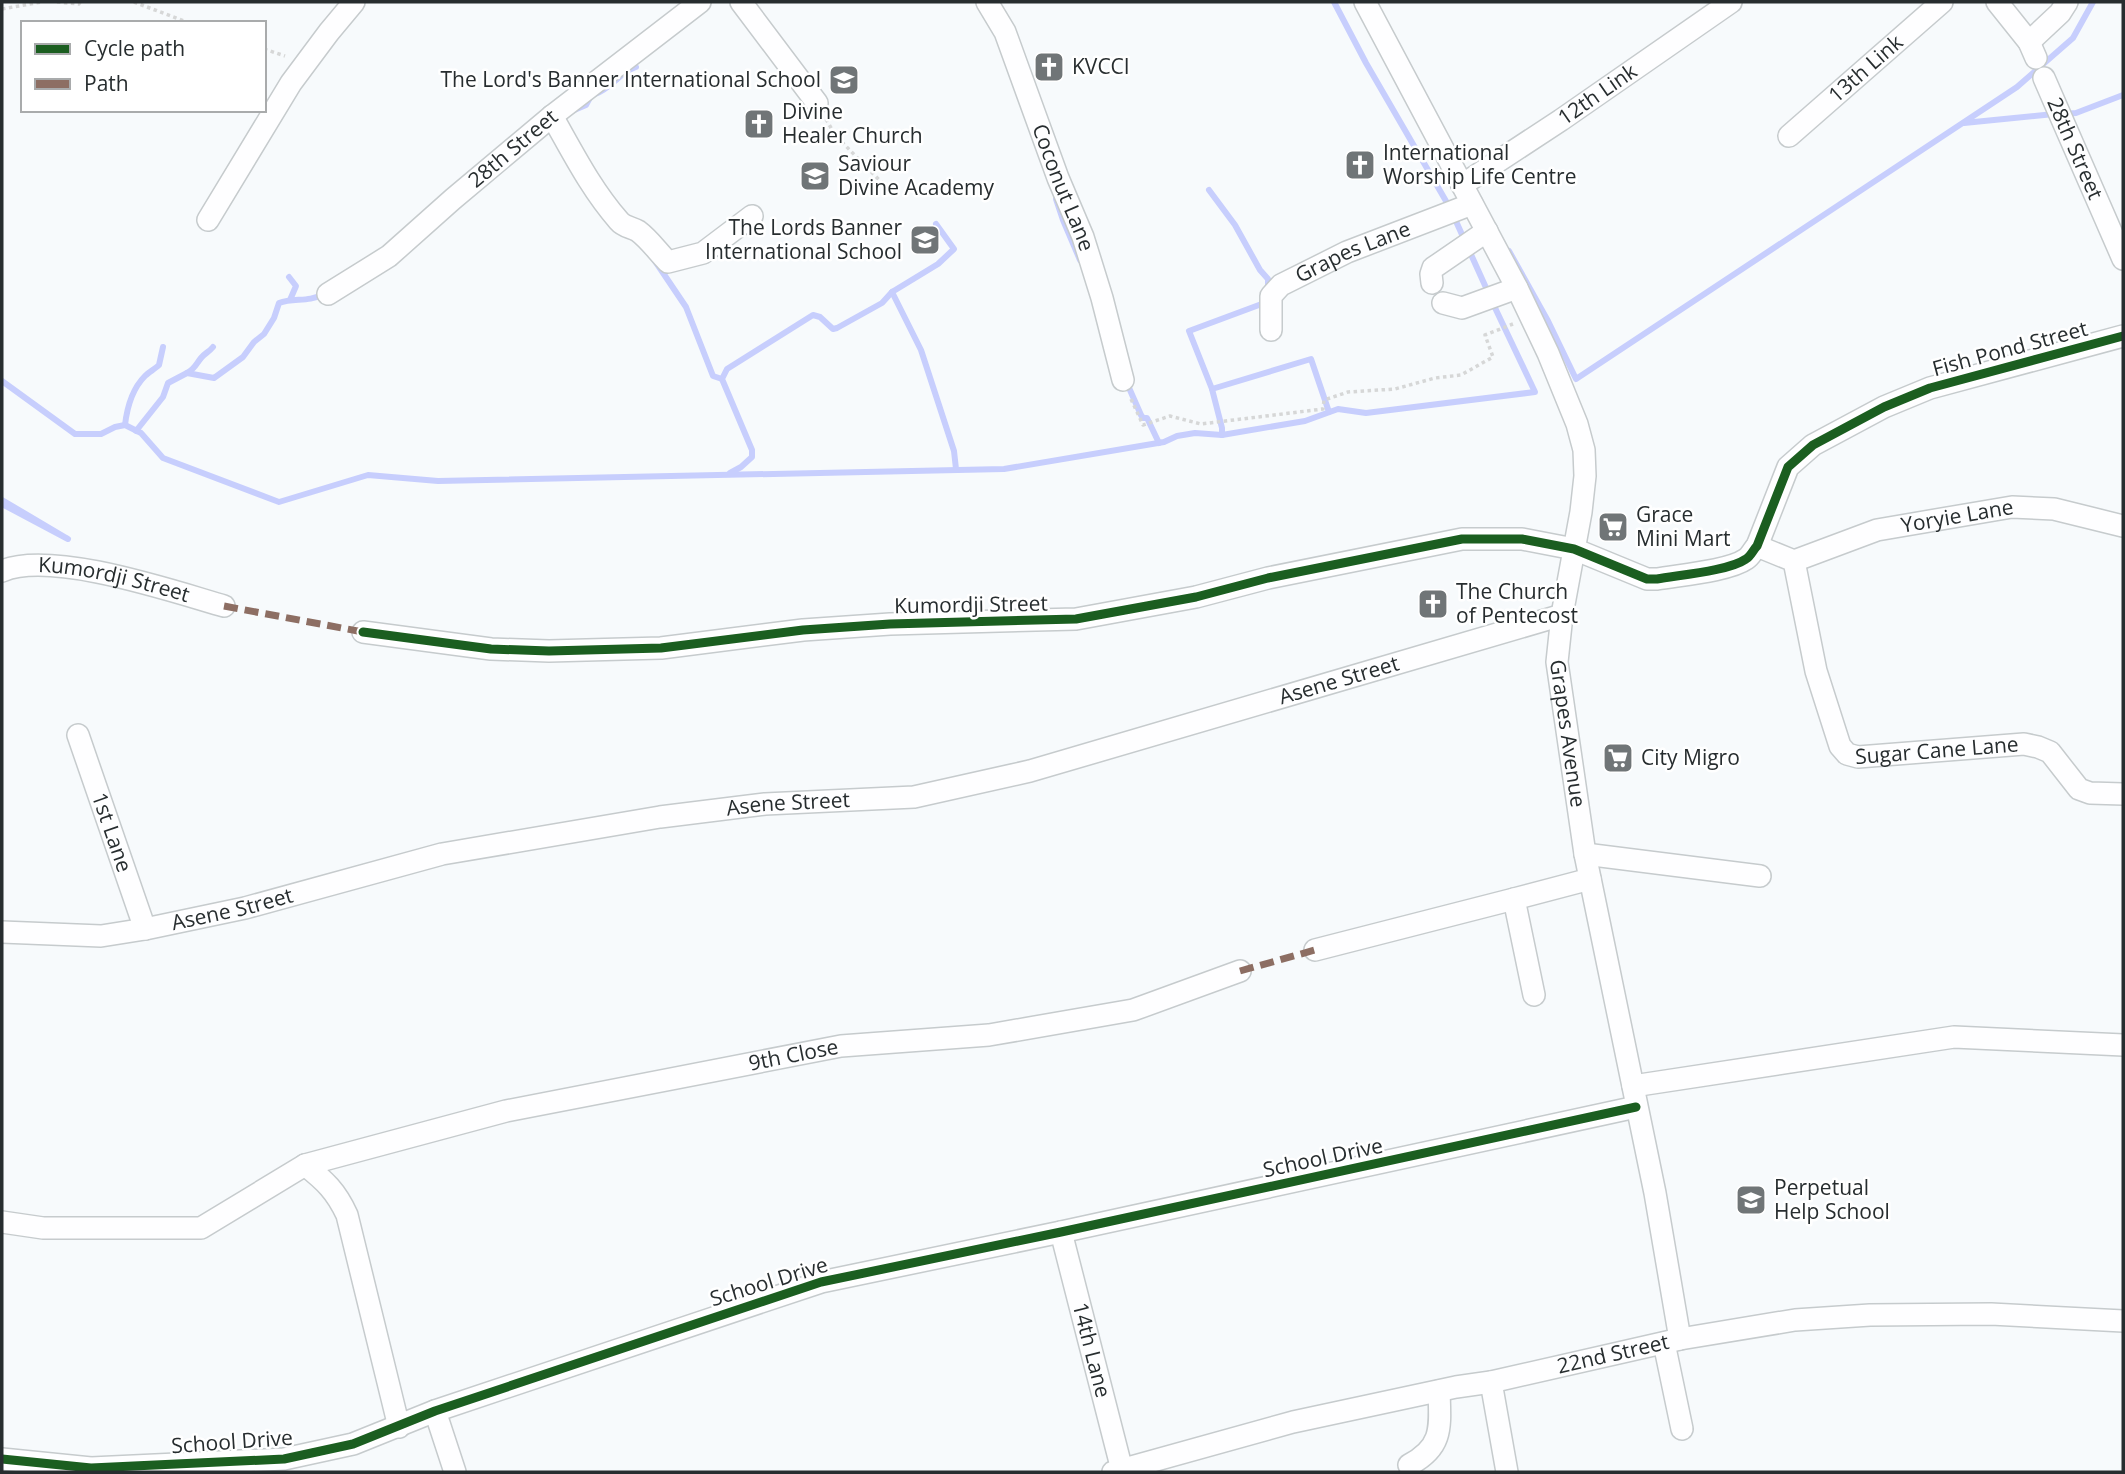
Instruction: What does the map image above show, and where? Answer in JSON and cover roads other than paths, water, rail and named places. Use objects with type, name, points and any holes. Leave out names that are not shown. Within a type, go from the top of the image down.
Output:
[{"type":"street","points":[[208,219],[292,83],[354,2]]},
{"type":"street","points":[[741,2],[817,103]]},
{"type":"street","name":"Coconut Lane","points":[[987,2],[1005,32],[1083,237],[1123,380]]},
{"type":"street","name":"Grapes Avenue","points":[[1365,2],[1517,288],[1548,353],[1577,424],[1584,450],[1586,476],[1562,615],[1557,662],[1585,854],[1655,1193],[1682,1429]]},
{"type":"street","name":"12th Link","points":[[1467,194],[1561,120],[1731,2]]},
{"type":"street","name":"13th Link","points":[[1789,136],[1942,2]]},
{"type":"street","name":"28th Street","points":[[1997,2],[2037,60],[2123,259]]},
{"type":"street","points":[[2037,60],[2067,2]]},
{"type":"street","name":"28th Street","points":[[328,294],[389,256],[552,116],[696,3]]},
{"type":"street","points":[[552,116],[574,158],[621,224],[635,229],[668,262],[703,253],[752,216]]},
{"type":"street","name":"Grapes Lane","points":[[1271,330],[1271,296],[1281,285],[1467,194]]},
{"type":"street","points":[[1432,283],[1433,268],[1487,231]]},
{"type":"street","points":[[1443,303],[1462,308],[1517,288]]},
{"type":"street","name":"Fish Pond Street","points":[[1757,546],[1788,467],[1813,445],[1884,407],[1930,388],[2123,336]]},
{"type":"street","name":"Yoryie Lane","points":[[1794,561],[1877,530],[2012,507],[2054,509],[2123,526]]},
{"type":"street","name":"Kumordji Street","points":[[363,632],[491,649],[549,651],[661,648],[803,630],[890,624],[1076,620],[1196,597],[1268,578],[1462,540],[1522,539],[1574,548]]},
{"type":"street","points":[[1574,548],[1647,579],[1732,564],[1749,556],[1757,546],[1794,561]]},
{"type":"street","name":"Sugar Cane Lane","points":[[1794,561],[1816,671],[1840,746],[1847,754],[1858,757],[2024,744],[2050,752],[2079,789],[2090,793],[2123,794]]},
{"type":"street","name":"Kumordji Street","points":[[2,571],[11,567],[52,565],[93,571],[224,606]]},
{"type":"street","name":"Asene Street","points":[[2,932],[101,936],[245,908],[442,854],[470,849],[660,817],[765,804],[914,797],[1030,771],[1562,615]]},
{"type":"street","name":"1st Lane","points":[[78,735],[145,929]]},
{"type":"street","points":[[1585,854],[1760,876]]},
{"type":"street","points":[[1315,950],[1590,879]]},
{"type":"street","points":[[1514,899],[1534,995]]},
{"type":"street","name":"9th Close","points":[[2,1222],[43,1228],[201,1228],[304,1165],[506,1111],[841,1046],[989,1035],[1133,1010],[1240,971]]},
{"type":"street","name":"School Drive","points":[[2,1459],[91,1468],[284,1459],[353,1444],[435,1411],[821,1282],[1061,1232],[1635,1097],[1954,1037],[2123,1045]]},
{"type":"street","points":[[304,1165],[339,1196],[347,1215],[399,1427]]},
{"type":"street","name":"14th Lane","points":[[1061,1232],[1117,1471]]},
{"type":"street","name":"22nd Street","points":[[1117,1471],[1293,1422],[1672,1341],[1795,1320],[1870,1315],[1991,1314],[2123,1321]]},
{"type":"street","points":[[1490,1382],[1507,1472]]},
{"type":"street","points":[[1409,1465],[1428,1451],[1438,1438],[1440,1391]]},
{"type":"street","points":[[435,1411],[455,1472]]},
{"type":"waterway","points":[[2,381],[75,434],[101,434],[125,425],[141,433],[163,458],[279,502],[368,475],[438,481],[1004,469],[1164,442],[1177,436],[1195,433],[1222,435],[1305,421],[1338,409],[1366,413],[1535,392],[1450,208],[1334,2]]},
{"type":"waterway","points":[[1509,251],[1576,379],[2017,87],[2073,38],[2093,2]]},
{"type":"waterway","points":[[595,94],[636,67]]},
{"type":"waterway","points":[[572,111],[586,105],[593,92]]},
{"type":"waterway","points":[[2065,114],[2076,113],[2123,95]]},
{"type":"waterway","points":[[1964,123],[2054,114]]},
{"type":"waterway","points":[[1209,190],[1235,225],[1260,270],[1268,279],[1268,288]]},
{"type":"waterway","points":[[1056,199],[1080,260]]},
{"type":"waterway","points":[[936,224],[954,249],[938,264],[892,292],[921,350],[954,451],[956,469]]},
{"type":"waterway","points":[[655,261],[686,307],[713,376],[722,379]]},
{"type":"waterway","points":[[289,277],[296,286],[290,300]]},
{"type":"waterway","points":[[730,473],[752,457],[752,450],[722,379],[727,369],[813,315],[820,317],[833,329],[837,328],[882,303],[892,292]]},
{"type":"waterway","points":[[136,431],[163,397],[168,383],[187,373],[214,378],[243,357],[264,334],[279,303],[323,294]]},
{"type":"waterway","points":[[1212,389],[1189,331],[1267,302]]},
{"type":"waterway","points":[[125,425],[133,393],[140,381],[159,365],[163,347]]},
{"type":"waterway","points":[[187,373],[213,347]]},
{"type":"waterway","points":[[1222,435],[1212,389],[1311,359],[1329,412]]},
{"type":"waterway","points":[[1126,381],[1141,415],[1147,418],[1159,443]]},
{"type":"waterway","points":[[2,500],[68,539],[2,504]]},
{"type":"place","name":"KVCCI","points":[[1049,67]]},
{"type":"place","name":"The Lord's Banner International School","points":[[844,80]]},
{"type":"place","name":"Divine Healer Church","points":[[759,124]]},
{"type":"place","name":"International Worship Life Centre","points":[[1360,165]]},
{"type":"place","name":"Saviour Divine Academy","points":[[815,176]]},
{"type":"place","name":"The Lords Banner International School","points":[[925,240]]},
{"type":"place","name":"Grace Mini Mart","points":[[1613,527]]},
{"type":"place","name":"The Church of Pentecost","points":[[1433,604]]},
{"type":"place","name":"City Migro","points":[[1618,758]]},
{"type":"place","name":"Perpetual Help School","points":[[1751,1200]]}]
